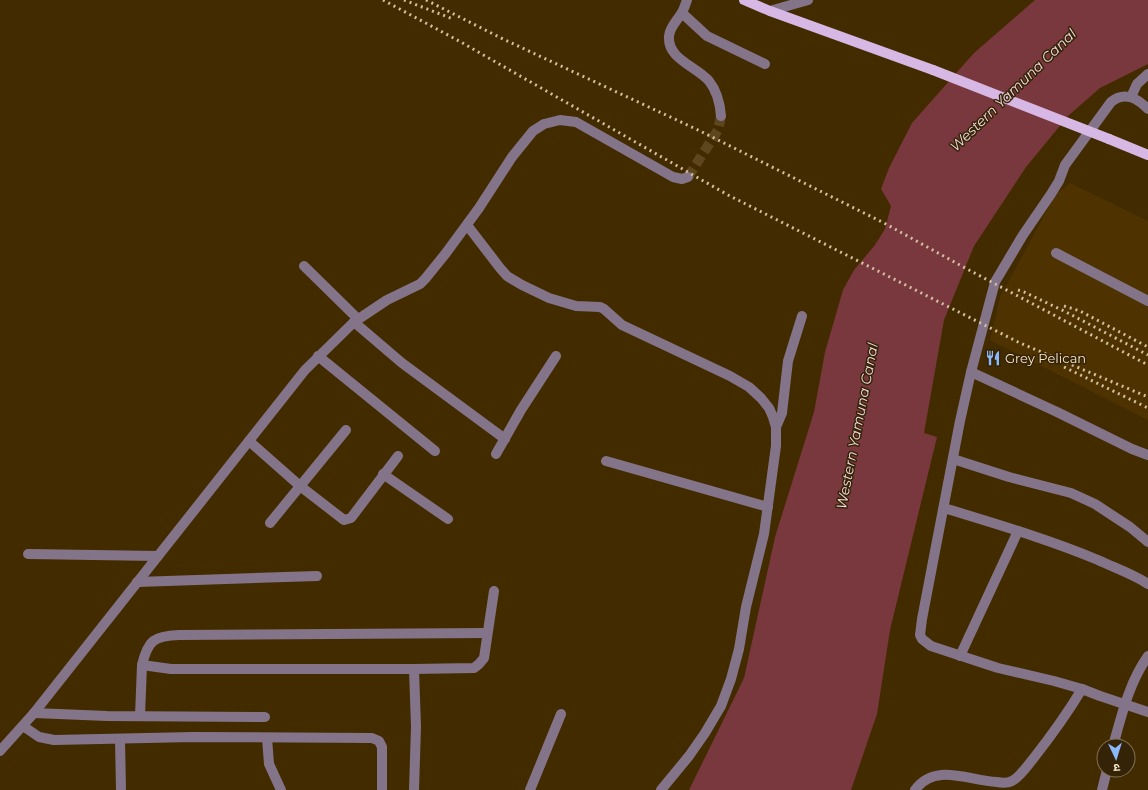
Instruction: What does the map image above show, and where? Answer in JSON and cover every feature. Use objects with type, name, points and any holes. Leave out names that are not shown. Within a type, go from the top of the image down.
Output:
[{"type":"main road","points":[[744,0],[770,12],[932,70],[1148,155]]},
{"type":"street","points":[[687,0],[682,13],[672,27],[669,37],[670,47],[675,55],[702,74],[712,85],[720,105],[721,116]]},
{"type":"street","points":[[770,12],[808,0]]},
{"type":"street","points":[[682,13],[707,36],[765,64]]},
{"type":"street","points":[[1131,97],[1136,84],[1148,74]]},
{"type":"street","points":[[1148,109],[1135,98],[1131,97],[1120,97],[1111,102],[1065,165],[1055,187],[1004,265],[995,282],[971,372],[920,634],[922,639],[931,646],[960,656],[998,668],[1082,689],[1148,712]]},
{"type":"street","points":[[0,751],[34,713],[305,370],[356,321],[387,300],[420,284],[467,225],[512,157],[533,131],[544,124],[560,120],[576,122],[672,177],[682,179],[688,177]]},
{"type":"street","points":[[467,225],[494,261],[508,276],[548,298],[576,306],[600,307],[622,325],[730,376],[749,387],[761,398],[769,408],[776,427],[776,446],[764,534],[746,607],[739,649],[731,679],[721,706],[705,733],[690,756],[662,790]]},
{"type":"street","points":[[1056,253],[1148,301]]},
{"type":"street","points":[[304,266],[356,321],[402,363],[505,440]]},
{"type":"street","points":[[776,427],[782,413],[788,361],[802,316]]},
{"type":"street","points":[[318,356],[435,451]]},
{"type":"street","points":[[496,454],[521,410],[556,356]]},
{"type":"street","points":[[971,372],[1132,449],[1148,455]]},
{"type":"street","points":[[270,523],[346,430]]},
{"type":"street","points":[[249,441],[300,486],[343,520],[351,518],[398,456]]},
{"type":"street","points":[[953,459],[1008,477],[1037,483],[1071,493],[1096,504],[1130,527],[1148,542]]},
{"type":"street","points":[[606,461],[768,507]]},
{"type":"street","points":[[383,474],[448,519]]},
{"type":"street","points":[[944,508],[1018,531],[1078,552],[1135,576],[1148,584]]},
{"type":"street","points":[[960,656],[1018,531]]},
{"type":"street","points":[[28,554],[158,556]]},
{"type":"street","points":[[137,582],[317,576]]},
{"type":"street","points":[[142,665],[170,669],[470,668],[476,666],[484,658],[494,592]]},
{"type":"street","points":[[140,716],[142,665],[155,638],[165,636],[487,633]]},
{"type":"street","points":[[1116,738],[1124,704],[1134,679],[1148,656]]},
{"type":"street","points":[[414,669],[416,727],[414,790]]},
{"type":"street","points":[[915,790],[923,782],[938,775],[957,775],[1003,783],[1012,781],[1020,776],[1053,734],[1082,689]]},
{"type":"street","points":[[34,713],[264,717]]},
{"type":"street","points":[[530,790],[561,714]]},
{"type":"street","points":[[23,726],[46,739],[377,739],[380,741],[382,747],[382,790]]},
{"type":"street","points":[[267,738],[269,764],[281,790]]},
{"type":"street","points":[[120,739],[121,790]]},
{"type":"street","points":[[1102,790],[1105,778]]},
{"type":"shaded area","points":[[1070,183],[1148,221],[1148,420],[990,340],[1000,297],[1056,194]]},
{"type":"water","name":"Western Yamuna Canal","points":[[1035,0],[1148,0],[1148,64],[1100,88],[1068,116],[1026,167],[974,246],[944,320],[924,433],[937,437],[890,630],[877,714],[851,790],[689,790],[744,678],[775,537],[814,412],[825,352],[843,290],[854,270],[875,245],[885,229],[891,206],[881,189],[889,168],[912,123],[974,53]]},
{"type":"tunnel","points":[[688,177],[718,130],[721,116]]},
{"type":"railway","points":[[383,0],[459,41],[728,195],[1020,343],[1148,397]]},
{"type":"railway","points":[[404,0],[453,19]]},
{"type":"railway","points":[[426,0],[503,39],[696,129],[884,223],[1148,365]]},
{"type":"railway","points":[[1018,290],[1064,311],[1148,355]]},
{"type":"railway","points":[[1064,306],[1080,311],[1148,347]]},
{"type":"railway","points":[[1064,367],[1148,408]]},
{"type":"place","name":"Grey Pelican","points":[[993,358]]}]
